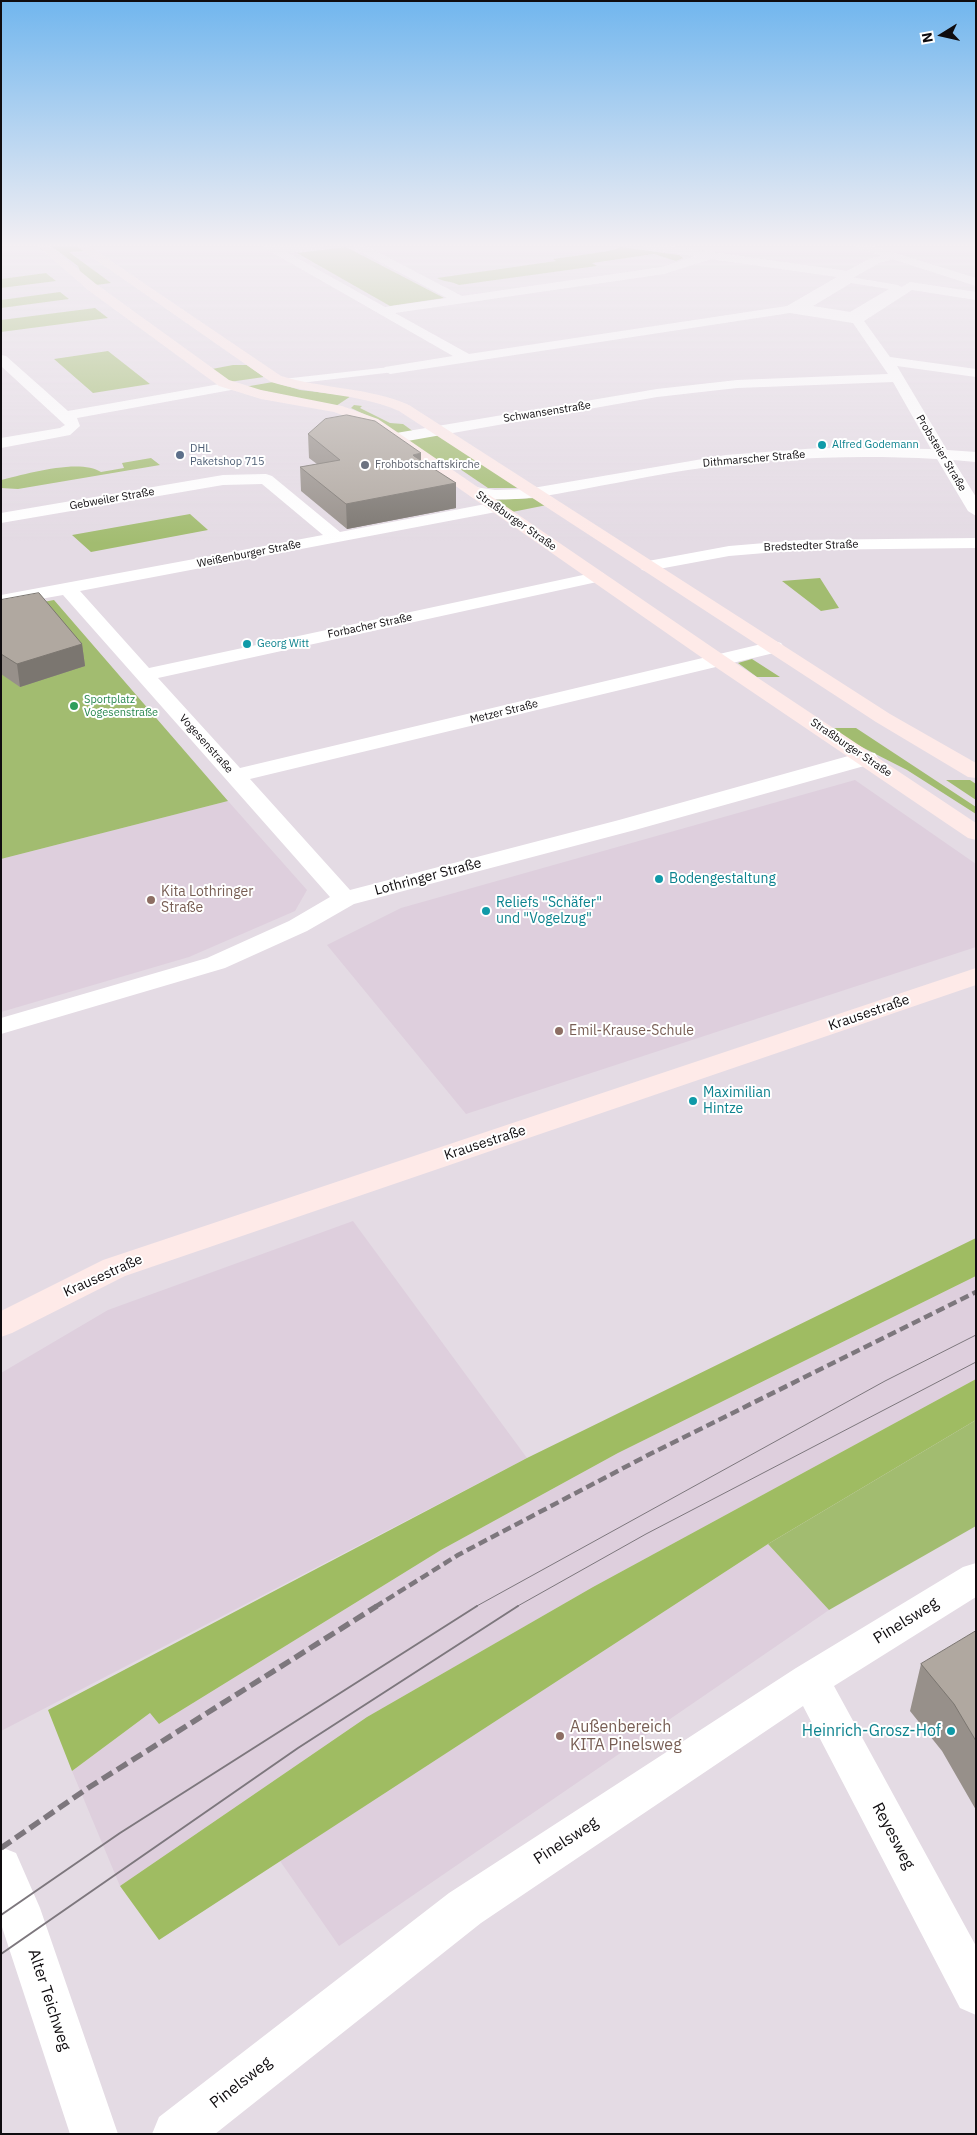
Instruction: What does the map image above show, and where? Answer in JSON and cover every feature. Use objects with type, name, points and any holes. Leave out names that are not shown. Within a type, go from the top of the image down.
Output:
[{"type":"main road","name":"Straßburger Straße","points":[[171,346],[231,386],[351,413],[373,422],[718,660],[867,758],[976,833]]},
{"type":"main road","points":[[226,346],[282,382],[312,389],[360,394],[388,401],[404,408],[883,718],[938,748],[976,772]]},
{"type":"main road","name":"Krausestraße","points":[[1,1325],[114,1268],[976,976]]},
{"type":"street","points":[[444,346],[466,358]]},
{"type":"street","points":[[282,382],[390,370],[548,346]]},
{"type":"street","name":"Probsteier Straße","points":[[876,346],[888,361],[939,453],[976,511]]},
{"type":"street","points":[[1,359],[7,369],[65,416],[73,426],[66,432],[1,443]]},
{"type":"street","points":[[888,361],[976,373]]},
{"type":"street","name":"Schwansenstraße","points":[[396,438],[656,393],[746,384],[897,378]]},
{"type":"street","points":[[65,416],[231,386]]},
{"type":"street","name":"Dithmarscher Straße","points":[[475,492],[501,495],[535,493],[726,460],[829,454],[939,453],[976,457]]},
{"type":"street","name":"Gebweiler Straße","points":[[1,518],[223,480],[266,479],[336,536]]},
{"type":"street","name":"Weißenburger Straße","points":[[1,602],[336,536],[496,507]]},
{"type":"street","name":"Bredstedter Straße","points":[[648,566],[729,551],[801,545],[976,543]]},
{"type":"street","name":"Forbacher Straße","points":[[143,674],[597,577]]},
{"type":"street","name":"Vogesenstraße","points":[[68,589],[345,898]]},
{"type":"street","name":"Metzer Straße","points":[[235,776],[774,647]]},
{"type":"street","name":"Lothringer Straße","points":[[1,1026],[216,963],[298,926],[345,898],[627,825],[867,758]]},
{"type":"street","name":"Pinelsweg","points":[[176,2134],[465,1908],[810,1680],[976,1578]]},
{"type":"street","name":"Reyesweg","points":[[810,1680],[976,1992]]},
{"type":"street","name":"Alter Teichweg","points":[[1,1867],[18,1908],[94,2134]]},
{"type":"shaded area","name":"Emil-Krause-Schule","points":[[855,780],[976,864],[976,947],[466,1114],[327,945],[401,908]]},
{"type":"shaded area","name":"Kita Lothringer Straße","points":[[228,801],[307,890],[295,911],[189,957],[1,1012],[1,859]]},
{"type":"shaded area","points":[[353,1221],[527,1458],[1,1731],[1,1373],[108,1310]]},
{"type":"shaded area","points":[[976,1276],[976,1379],[593,1587],[367,1717],[120,1886],[72,1771],[150,1713],[159,1724],[441,1550],[618,1453]]},
{"type":"shaded area","name":"Außenbereich KITA Pinelsweg","points":[[768,1544],[829,1610],[339,1946],[280,1861]]},
{"type":"green space","points":[[108,351],[150,384],[93,393],[54,359]]},
{"type":"green space","points":[[233,365],[247,365],[264,377],[229,382],[212,369]]},
{"type":"green space","points":[[273,382],[300,390],[351,396],[336,406],[244,387]]},
{"type":"green space","points":[[354,405],[362,406],[360,408],[390,423],[403,424],[414,432],[396,434],[368,416],[351,408]]},
{"type":"green space","points":[[437,434],[521,488],[488,488],[460,469],[440,463],[405,440]]},
{"type":"green space","points":[[151,458],[160,465],[18,489],[1,488],[1,480],[52,468],[80,466],[101,472],[124,468],[122,463]]},
{"type":"green space","points":[[536,498],[547,505],[512,512],[493,500]]},
{"type":"green space","points":[[190,514],[208,530],[91,552],[72,535]]},
{"type":"green space","points":[[820,578],[839,608],[821,611],[782,581]]},
{"type":"green space","name":"Sportplatz Vogesenstraße","points":[[54,600],[228,801],[1,859],[1,610]]},
{"type":"green space","points":[[752,659],[780,677],[757,677],[738,663]]},
{"type":"green space","points":[[833,728],[856,728],[976,807],[976,814],[907,770],[848,740]]},
{"type":"green space","points":[[946,780],[970,780],[976,784],[976,800]]},
{"type":"green space","points":[[976,1238],[976,1276],[618,1453],[441,1550],[159,1724],[150,1713],[72,1771],[48,1710],[527,1458]]},
{"type":"green space","points":[[976,1379],[976,1420],[768,1544],[159,1940],[120,1886],[367,1717],[593,1587]]},
{"type":"green space","points":[[976,1420],[976,1526],[829,1610],[768,1544]]},
{"type":"building","points":[[347,415],[375,421],[421,453],[414,456],[456,483],[346,504],[300,467],[340,460],[308,434],[325,419]]},
{"type":"building","points":[[39,593],[82,644],[17,664],[1,654],[1,600]]},
{"type":"building","points":[[976,1631],[976,1741],[954,1704],[921,1664]]},
{"type":"tram line","points":[[475,1607],[885,1381],[976,1335]]},
{"type":"tram line","points":[[516,1607],[646,1534],[976,1362]]},
{"type":"tram line","points":[[1,1915],[120,1833],[477,1606]]},
{"type":"tram line","points":[[1,1954],[298,1748],[518,1606]]},
{"type":"railway","points":[[375,1607],[458,1555],[650,1454],[976,1292]]},
{"type":"railway","points":[[1,1848],[88,1788],[377,1606]]},
{"type":"place","name":"Alfred Godemann","points":[[822,445]]},
{"type":"place","name":"DHL Paketshop 715","points":[[180,455]]},
{"type":"place","name":"Frohbotschaftskirche","points":[[365,465]]},
{"type":"place","name":"Georg Witt","points":[[247,644]]},
{"type":"place","name":"Sportplatz Vogesenstraße","points":[[74,706]]},
{"type":"place","name":"Bodengestaltung","points":[[659,879]]},
{"type":"place","name":"Kita Lothringer Straße","points":[[151,900]]},
{"type":"place","name":"Reliefs \"Schäfer\" und \"Vogelzug\"","points":[[486,911]]},
{"type":"place","name":"Emil-Krause-Schule","points":[[559,1031]]},
{"type":"place","name":"Maximilian Hintze","points":[[693,1101]]},
{"type":"place","name":"Heinrich-Grosz-Hof","points":[[951,1731]]},
{"type":"place","name":"Außenbereich KITA Pinelsweg","points":[[560,1736]]}]
